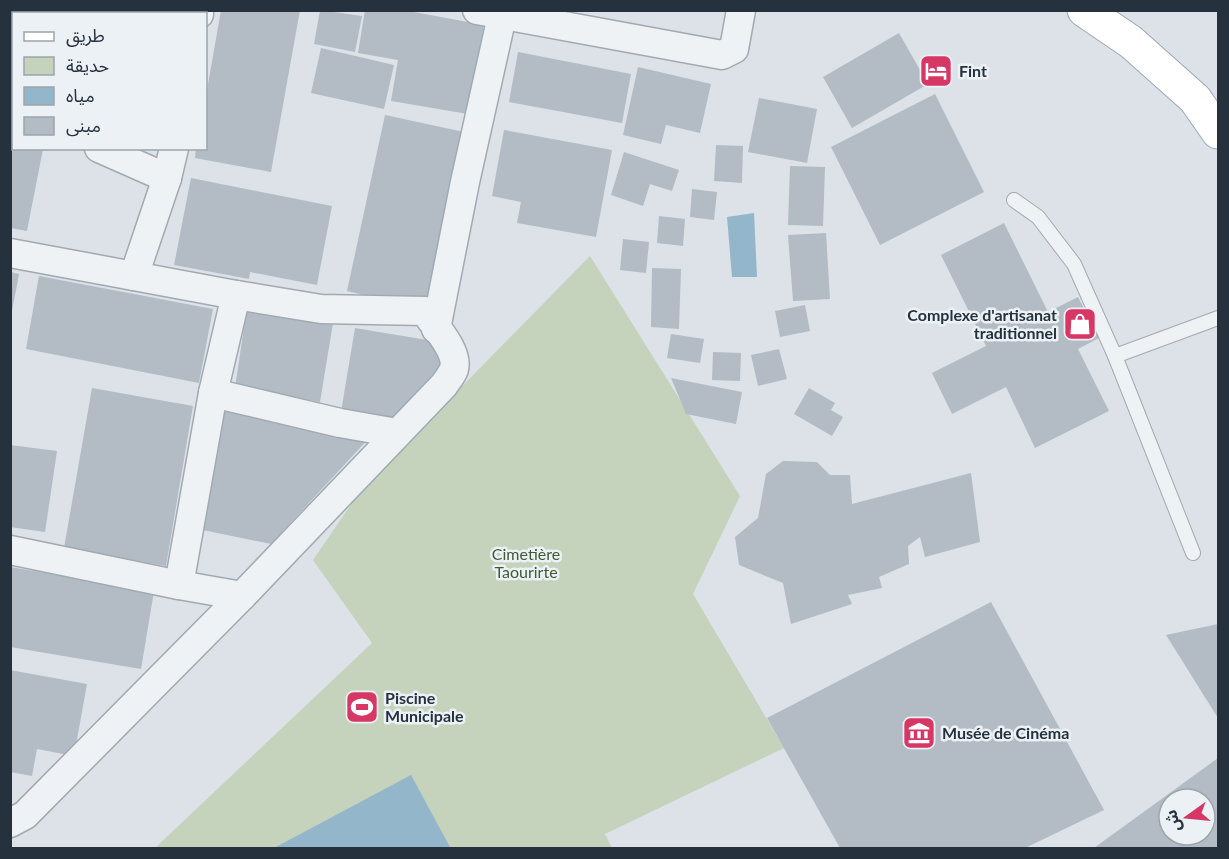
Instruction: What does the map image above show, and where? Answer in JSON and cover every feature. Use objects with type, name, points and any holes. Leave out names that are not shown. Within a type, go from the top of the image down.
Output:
[{"type":"main road","points":[[1084,10],[1131,42],[1195,99],[1218,132]]},
{"type":"street","points":[[436,329],[465,182],[489,13],[722,55],[734,49],[741,10]]},
{"type":"street","points":[[104,150],[167,178]]},
{"type":"street","points":[[134,276],[167,178],[174,150]]},
{"type":"street","points":[[10,253],[321,309],[425,311],[455,358],[453,371],[444,385],[242,596],[25,815],[10,823]]},
{"type":"street","points":[[179,585],[213,393],[236,295]]},
{"type":"street","points":[[213,393],[340,423],[397,433]]},
{"type":"street","points":[[10,550],[242,596]]},
{"type":"lane","points":[[1014,200],[1038,217],[1074,264],[1115,356],[1193,553]]},
{"type":"lane","points":[[1115,356],[1218,318]]},
{"type":"green space","name":"Cimetière Taourirte","points":[[590,256],[740,496],[693,594],[784,748],[605,834],[612,848],[155,848],[372,643],[313,560],[363,487]]},
{"type":"water","points":[[754,213],[757,277],[732,277],[727,217]]},
{"type":"water","points":[[411,775],[450,847],[274,848]]},
{"type":"building","points":[[10,10],[46,10],[46,12],[12,12],[12,80],[10,80]]},
{"type":"building","points":[[54,10],[94,10],[94,12],[54,12]]},
{"type":"building","points":[[136,10],[185,10],[184,12],[136,12]]},
{"type":"building","points":[[221,10],[300,10],[271,172],[195,158],[196,150],[207,150],[207,90]]},
{"type":"building","points":[[320,10],[362,16],[355,52],[314,44]]},
{"type":"building","points":[[365,10],[403,10],[484,25],[468,114],[391,101],[398,60],[358,53]]},
{"type":"building","points":[[899,33],[928,84],[852,128],[823,77]]},
{"type":"building","points":[[321,48],[394,65],[384,109],[311,93]]},
{"type":"building","points":[[518,52],[631,74],[622,123],[509,102]]},
{"type":"building","points":[[638,67],[711,84],[700,133],[666,125],[661,144],[623,135]]},
{"type":"building","points":[[935,94],[984,192],[880,245],[831,147]]},
{"type":"building","points":[[759,98],[817,109],[807,163],[748,152]]},
{"type":"building","points":[[385,115],[464,132],[425,309],[347,291]]},
{"type":"building","points":[[504,130],[612,150],[596,237],[517,223],[521,202],[492,196]]},
{"type":"building","points":[[10,143],[12,150],[43,150],[27,231],[10,228]]},
{"type":"building","points":[[716,145],[743,146],[742,183],[714,181]]},
{"type":"building","points":[[624,152],[679,170],[672,191],[650,184],[643,206],[611,195]]},
{"type":"building","points":[[790,166],[825,167],[823,226],[788,225]]},
{"type":"building","points":[[191,178],[332,206],[317,285],[250,272],[249,279],[174,265]]},
{"type":"building","points":[[692,189],[717,192],[714,220],[690,217]]},
{"type":"building","points":[[659,216],[685,219],[683,246],[657,243]]},
{"type":"building","points":[[1004,223],[1048,312],[1078,297],[1099,338],[1078,349],[1109,411],[1035,448],[1006,387],[952,414],[932,373],[986,346],[941,255]]},
{"type":"building","points":[[826,233],[830,299],[793,301],[788,235]]},
{"type":"building","points":[[623,239],[649,242],[646,273],[620,270]]},
{"type":"building","points":[[652,268],[681,269],[679,329],[651,327]]},
{"type":"building","points":[[10,272],[19,274],[12,311],[10,311]]},
{"type":"building","points":[[39,276],[213,309],[199,383],[26,349]]},
{"type":"building","points":[[805,305],[810,331],[780,337],[775,311]]},
{"type":"building","points":[[247,308],[333,323],[320,402],[235,387]]},
{"type":"building","points":[[355,328],[439,342],[446,362],[397,428],[340,418]]},
{"type":"building","points":[[671,334],[704,339],[700,363],[667,358]]},
{"type":"building","points":[[779,349],[787,379],[758,386],[751,355]]},
{"type":"building","points":[[713,352],[741,353],[740,381],[712,380]]},
{"type":"building","points":[[671,378],[742,392],[736,424],[686,414]]},
{"type":"building","points":[[92,388],[193,406],[166,566],[64,548]]},
{"type":"building","points":[[809,388],[835,403],[831,410],[843,417],[832,436],[794,414]]},
{"type":"building","points":[[224,405],[371,436],[271,544],[198,529]]},
{"type":"building","points":[[10,445],[57,451],[45,532],[10,527]]},
{"type":"building","points":[[783,461],[817,462],[830,475],[850,475],[852,504],[971,473],[980,542],[925,557],[920,537],[908,546],[909,564],[879,577],[882,588],[848,595],[852,604],[791,624],[783,583],[739,565],[735,537],[758,518],[766,474]]},
{"type":"building","points":[[10,567],[154,591],[141,669],[10,647]]},
{"type":"building","name":"Musée de Cinéma","points":[[991,602],[1104,810],[1025,848],[840,848],[767,718]]},
{"type":"building","points":[[1218,624],[1218,718],[1166,635]]},
{"type":"building","points":[[10,670],[87,684],[74,756],[37,749],[32,776],[10,772]]},
{"type":"building","points":[[1218,758],[1218,848],[1094,848],[1157,802],[1157,847],[1217,847],[1217,787],[1178,787]]},
{"type":"place","name":"Fint","points":[[936,71]]},
{"type":"place","name":"Complexe d'artisanat traditionnel","points":[[1080,324]]},
{"type":"place","name":"Piscine Municipale","points":[[362,707]]},
{"type":"place","name":"Musée de Cinéma","points":[[919,733]]}]
